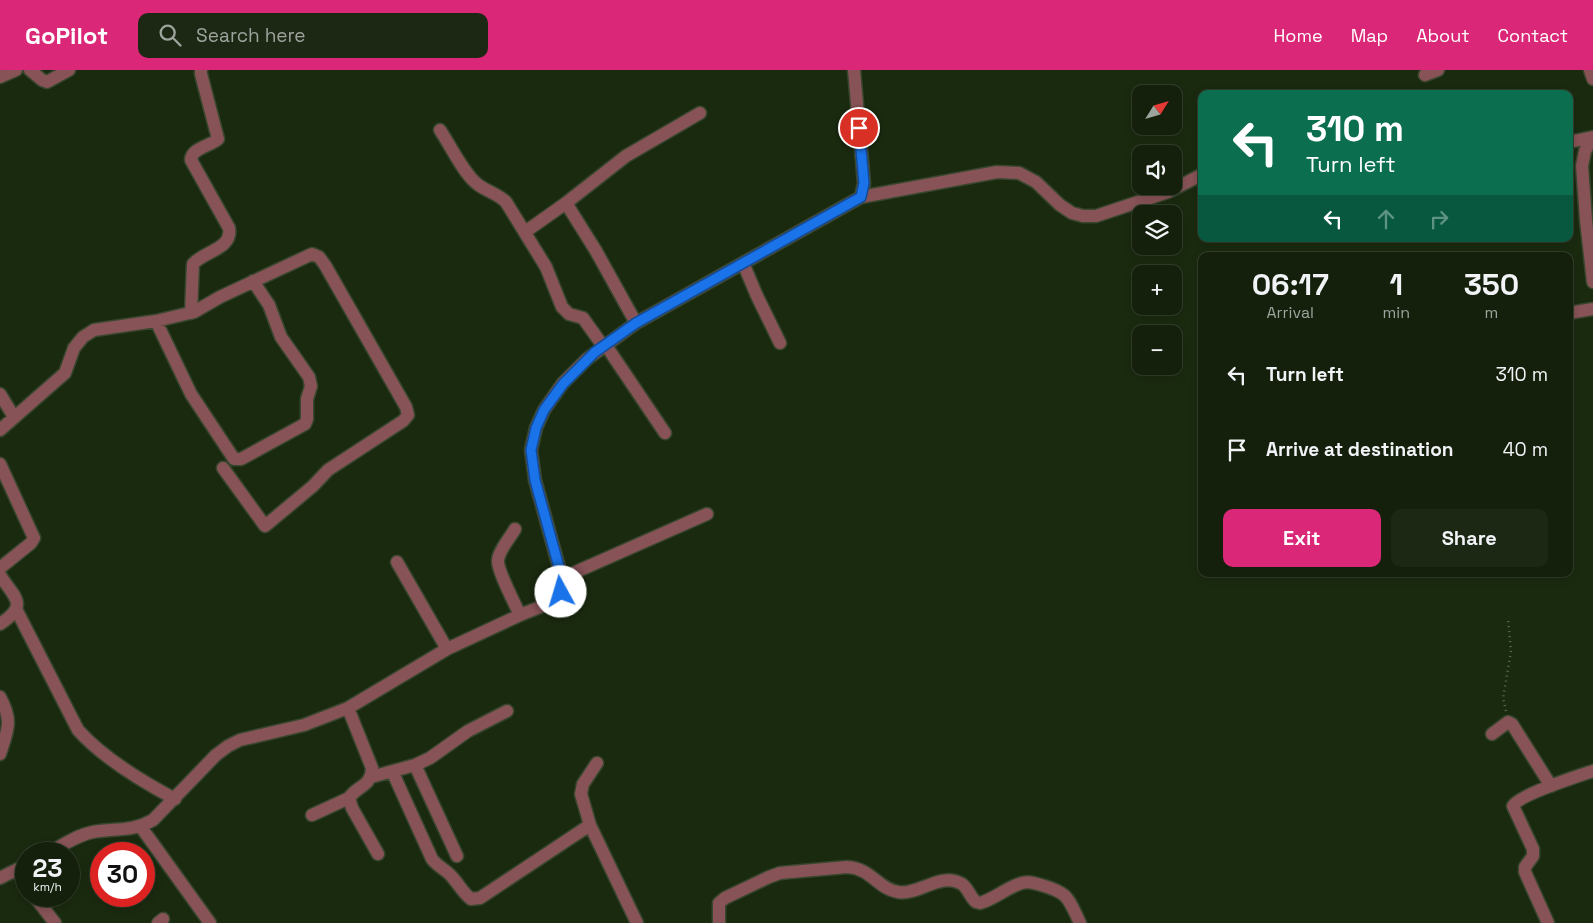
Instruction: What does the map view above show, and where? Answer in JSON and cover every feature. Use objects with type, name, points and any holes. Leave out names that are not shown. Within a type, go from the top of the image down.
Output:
[{"type":"street","points":[[0,77],[16,70]]},
{"type":"street","points":[[30,70],[42,80],[48,82],[69,70]]},
{"type":"street","points":[[191,313],[193,264],[229,240],[230,234],[229,228],[191,160],[193,153],[214,143],[218,139],[201,70]]},
{"type":"street","points":[[854,70],[864,183],[861,197]]},
{"type":"street","points":[[1425,75],[1438,70]]},
{"type":"street","points":[[1590,70],[1593,79]]},
{"type":"street","points":[[525,232],[626,156],[700,113]]},
{"type":"street","points":[[440,130],[472,179],[480,186],[502,198],[546,267],[562,307],[569,314],[582,318],[604,345],[665,433]]},
{"type":"street","points":[[1573,141],[1593,137]]},
{"type":"street","points":[[1593,137],[1585,150],[1582,166],[1593,282]]},
{"type":"street","points":[[69,842],[91,833],[141,827],[153,820],[216,755],[228,746],[240,740],[304,725],[348,708],[447,649],[550,603],[561,592],[562,578],[535,480],[531,450],[536,428],[544,410],[563,384],[587,359],[636,323],[861,197],[996,172],[1020,173],[1036,182],[1060,205],[1072,213],[1083,216],[1096,216],[1168,192],[1198,177]]},
{"type":"street","points":[[566,203],[596,250],[636,323]]},
{"type":"street","points":[[0,430],[65,373],[74,348],[88,332],[156,321],[191,313],[305,256],[312,254],[319,257],[396,390],[408,415],[404,421],[328,470],[313,486],[265,526],[223,468]]},
{"type":"street","points":[[743,263],[780,343]]},
{"type":"street","points":[[156,321],[191,394],[234,459],[240,459],[305,424],[307,419],[307,399],[311,386],[309,376],[281,337],[269,305],[253,281]]},
{"type":"street","points":[[1573,312],[1593,309]]},
{"type":"street","points":[[0,394],[14,417]]},
{"type":"street","points":[[0,464],[34,538],[31,543],[0,568]]},
{"type":"street","points":[[562,578],[707,514]]},
{"type":"street","points":[[515,530],[501,551],[498,560],[520,615]]},
{"type":"street","points":[[397,562],[447,649]]},
{"type":"street","points":[[0,575],[15,597],[17,602],[16,611],[78,730],[89,742],[139,778],[175,799]]},
{"type":"street","points":[[0,624],[16,611]]},
{"type":"street","points":[[0,697],[6,707],[9,720],[0,754]]},
{"type":"street","points":[[312,816],[349,798],[371,777],[372,768],[348,708]]},
{"type":"street","points":[[371,777],[415,766],[430,758],[468,731],[507,710]]},
{"type":"street","points":[[1492,734],[1508,722],[1512,724],[1551,786]]},
{"type":"street","points":[[597,764],[583,784],[581,794],[590,825],[637,923]]},
{"type":"street","points":[[415,766],[457,856]]},
{"type":"street","points":[[1548,923],[1525,872],[1525,867],[1533,856],[1533,849],[1513,806],[1518,800],[1593,771]]},
{"type":"street","points":[[393,773],[432,859],[452,876],[464,894],[471,899],[480,898],[590,825]]},
{"type":"street","points":[[349,798],[352,808],[378,854]]},
{"type":"street","points":[[141,827],[210,923]]},
{"type":"street","points":[[719,923],[719,904],[725,898],[769,877],[793,871],[846,867],[864,870],[890,890],[898,892],[909,891],[940,882],[957,882],[965,886],[976,902],[980,903],[1021,883],[1030,881],[1064,894],[1080,923]]},
{"type":"street","points":[[0,878],[15,870]]},
{"type":"street","points":[[43,907],[55,923]]},
{"type":"path","points":[[1508,619],[1511,651],[1503,698],[1508,722]]},
{"type":"route","points":[[561,592],[562,578],[535,480],[531,450],[536,428],[544,410],[563,384],[587,359],[636,323],[861,197],[864,183],[859,128]]}]
